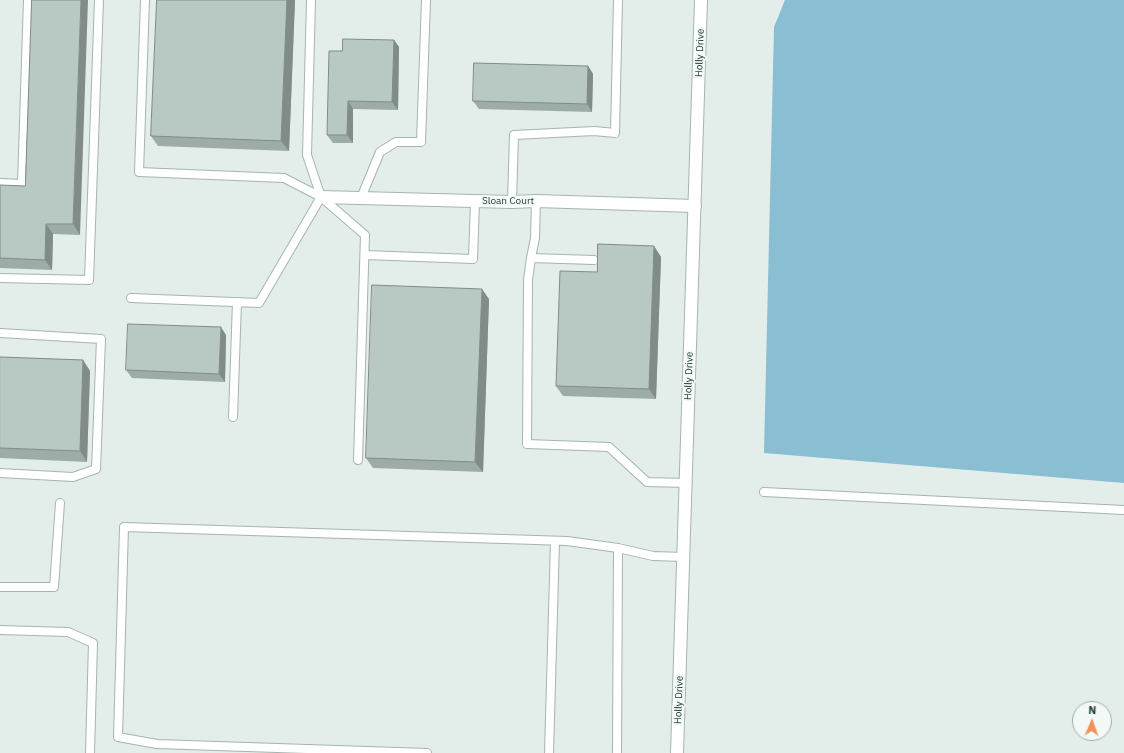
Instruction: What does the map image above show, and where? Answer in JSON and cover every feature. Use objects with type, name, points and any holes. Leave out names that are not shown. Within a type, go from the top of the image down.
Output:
[{"type":"street","name":"Holly Drive","points":[[678,753],[701,0]]},
{"type":"street","name":"Sloan Court","points":[[322,197],[695,206]]},
{"type":"lane","points":[[0,183],[22,184],[28,0]]},
{"type":"lane","points":[[0,278],[89,280],[99,0]]},
{"type":"lane","points":[[145,0],[139,172],[284,178],[322,197],[365,234],[358,460]]},
{"type":"lane","points":[[311,0],[307,155],[322,197]]},
{"type":"lane","points":[[361,198],[380,152],[396,142],[421,142],[426,0]]},
{"type":"lane","points":[[512,202],[514,135],[615,132],[618,0]]},
{"type":"lane","points":[[131,298],[259,303],[322,197]]},
{"type":"lane","points":[[365,255],[473,259],[475,201]]},
{"type":"lane","points":[[536,201],[535,238],[528,280],[527,444],[609,447],[647,482],[686,483]]},
{"type":"lane","points":[[531,258],[594,260]]},
{"type":"lane","points":[[233,417],[237,302]]},
{"type":"lane","points":[[0,333],[101,339],[96,469],[73,477],[0,473]]},
{"type":"lane","points":[[764,492],[1124,510]]},
{"type":"lane","points":[[0,587],[54,587],[60,503]]},
{"type":"lane","points":[[427,753],[157,744],[118,737],[124,527],[567,541],[618,548],[653,556],[684,557]]},
{"type":"lane","points":[[549,753],[555,541]]},
{"type":"lane","points":[[617,753],[618,548]]},
{"type":"lane","points":[[0,630],[68,632],[93,643],[90,753]]},
{"type":"water","points":[[785,0],[1124,0],[1124,483],[764,453],[774,27]]},
{"type":"building","points":[[32,0],[81,0],[73,224],[46,224],[45,260],[0,258],[0,185],[25,186]]},
{"type":"building","points":[[157,0],[287,0],[281,141],[151,136]]},
{"type":"building","points":[[343,39],[394,40],[392,102],[348,101],[347,135],[327,135],[329,51],[342,51]]},
{"type":"building","points":[[474,63],[588,66],[587,104],[473,101]]},
{"type":"building","points":[[598,244],[654,246],[649,389],[556,386],[560,271],[597,272]]},
{"type":"building","points":[[372,285],[482,289],[475,462],[366,458]]},
{"type":"building","points":[[128,324],[221,327],[219,374],[126,370]]},
{"type":"building","points":[[0,357],[83,360],[80,451],[0,448]]}]
